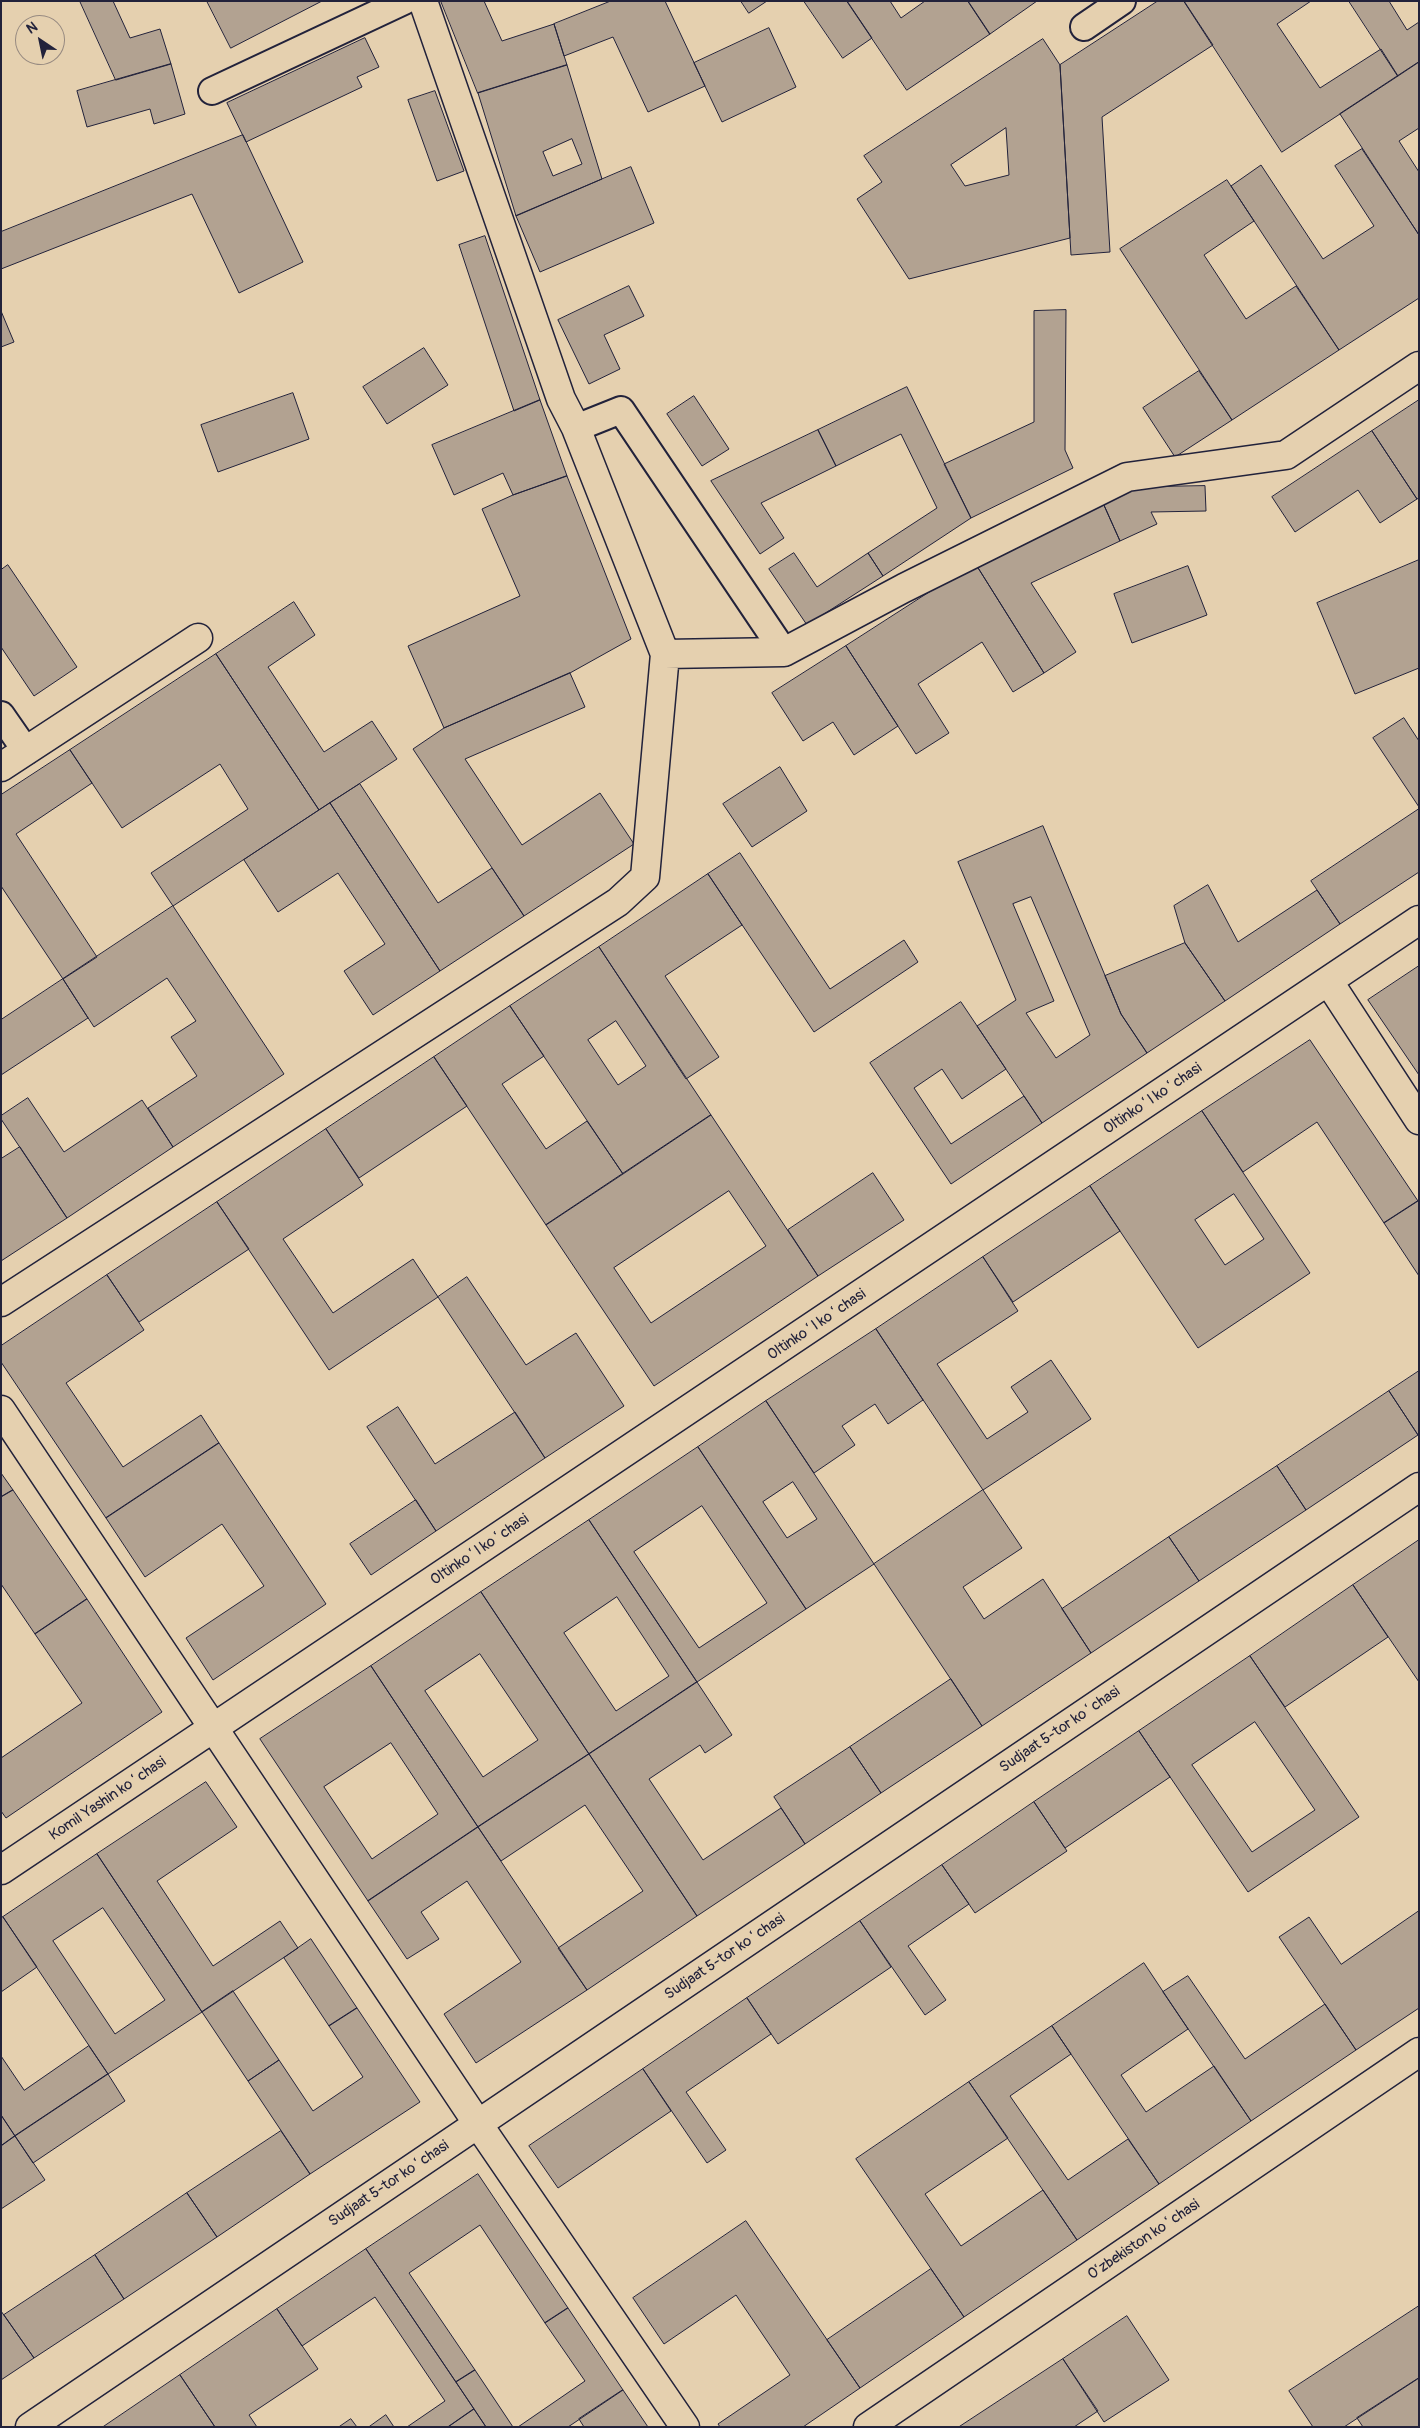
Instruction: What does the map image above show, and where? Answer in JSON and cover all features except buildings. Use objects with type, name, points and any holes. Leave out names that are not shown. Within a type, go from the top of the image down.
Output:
[{"type":"street","points":[[1,1302],[618,902],[645,877],[665,654],[576,428],[561,398],[423,1]]},
{"type":"street","points":[[665,654],[784,652],[904,588],[1127,477],[1286,455],[1419,366]]},
{"type":"street","points":[[1,767],[198,638]]},
{"type":"street","name":"Oltinkoʻl koʻchasi","points":[[214,1728],[1419,920]]},
{"type":"street","points":[[1329,982],[1419,1120]]},
{"type":"street","points":[[1,1410],[478,2124],[685,2427]]},
{"type":"street","name":"Sudjaat 5-tor koʻchasi","points":[[30,2427],[1419,1487]]},
{"type":"street","name":"Komil Yashin koʻchasi","points":[[1,1870],[214,1728]]},
{"type":"street","name":"Oʻzbekiston koʻchasi","points":[[868,2427],[1419,2052]]},
{"type":"lane","points":[[212,91],[404,1]]},
{"type":"lane","points":[[1084,27],[1122,1]]},
{"type":"lane","points":[[576,428],[621,410],[784,652]]},
{"type":"lane","points":[[1,715],[26,751]]}]
